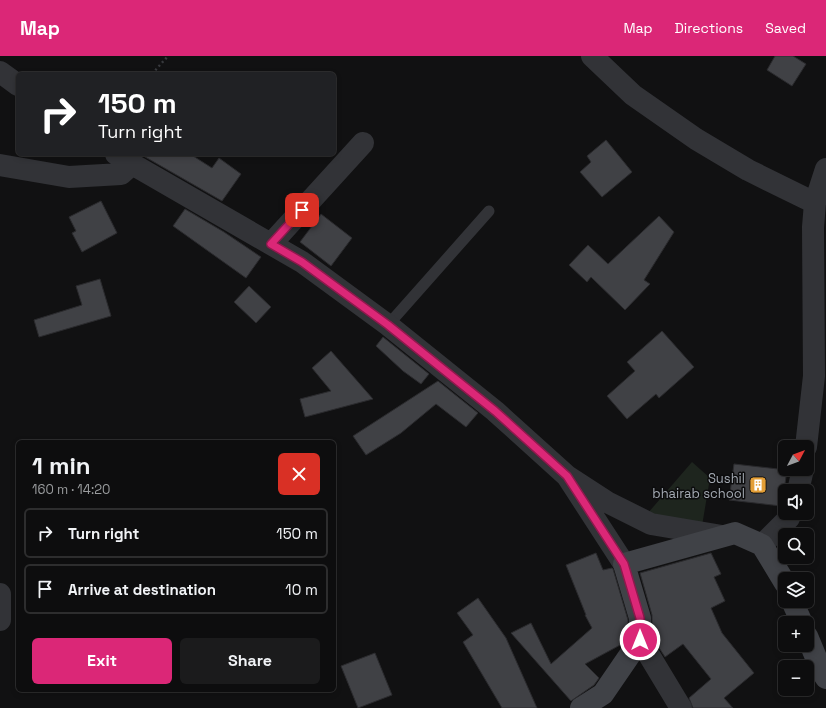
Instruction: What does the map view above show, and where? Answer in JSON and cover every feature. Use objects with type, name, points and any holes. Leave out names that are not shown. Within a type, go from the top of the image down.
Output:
[{"type":"street","points":[[592,56],[633,95],[696,139],[748,170],[815,203]]},
{"type":"street","points":[[0,72],[16,84]]},
{"type":"street","points":[[271,244],[363,143]]},
{"type":"street","points":[[0,165],[69,177],[121,174],[124,159],[302,262],[388,325],[495,411],[567,476],[607,502],[651,524],[722,536]]},
{"type":"street","points":[[807,440],[814,376],[813,227],[815,203],[826,169]]},
{"type":"street","points":[[567,476],[624,564],[640,618],[640,640],[681,708]]},
{"type":"street","points":[[762,544],[787,520]]},
{"type":"street","points":[[624,564],[735,533],[762,544],[779,572]]},
{"type":"street","points":[[0,594],[0,620]]},
{"type":"street","points":[[581,708],[603,694],[640,640]]},
{"type":"street","points":[[814,652],[826,678]]},
{"type":"lane","points":[[388,325],[489,211]]},
{"type":"path","points":[[154,72],[168,56]]},
{"type":"shaded area","points":[[692,462],[710,478],[702,526],[648,513]]},
{"type":"building","points":[[775,56],[793,56],[806,64],[792,86],[767,70]]},
{"type":"building","points":[[606,140],[632,172],[602,197],[580,172],[591,162],[587,156]]},
{"type":"building","points":[[143,156],[193,156],[212,168],[219,158],[241,174],[222,201]]},
{"type":"building","points":[[101,201],[117,233],[82,252],[72,233],[76,231],[69,217]]},
{"type":"building","points":[[185,209],[224,232],[261,257],[246,278],[173,226]]},
{"type":"building","points":[[321,214],[352,238],[331,266],[300,242]]},
{"type":"building","points":[[659,216],[674,232],[644,280],[650,284],[625,310],[591,277],[587,282],[569,265],[588,245],[608,264]]},
{"type":"building","points":[[100,279],[111,316],[39,337],[34,320],[82,305],[76,286]]},
{"type":"building","points":[[249,286],[271,307],[256,323],[234,302]]},
{"type":"building","points":[[662,331],[694,367],[659,398],[656,394],[627,419],[607,396],[635,371],[627,362]]},
{"type":"building","points":[[383,337],[429,374],[421,384],[403,371],[376,346]]},
{"type":"building","points":[[331,351],[373,399],[305,417],[300,399],[331,391],[312,368]]},
{"type":"building","points":[[438,381],[478,413],[466,427],[436,404],[401,433],[366,455],[353,436]]},
{"type":"building","name":"Sushil bhairab school","points":[[734,464],[778,469],[778,476],[786,476],[785,484],[778,484],[778,506],[729,500]]},
{"type":"building","points":[[596,553],[603,570],[613,569],[628,620],[628,636],[622,644],[585,664],[599,678],[594,685],[571,701],[511,633],[531,623],[551,664],[592,628],[585,615],[566,565]]},
{"type":"building","points":[[711,553],[721,574],[714,577],[725,601],[711,608],[722,633],[754,673],[724,698],[733,708],[693,708],[689,698],[711,679],[683,644],[665,657],[652,637],[652,615],[640,573]]},
{"type":"building","points":[[478,598],[506,638],[537,708],[502,708],[463,642],[473,635],[457,613]]},
{"type":"building","points":[[375,653],[392,695],[358,708],[341,666]]},
{"type":"place","name":"Sushil bhairab school","points":[[758,485]]},
{"type":"route","points":[[302,210],[271,244],[302,262],[388,325],[495,411],[567,476],[624,564],[640,618],[640,640]]}]
